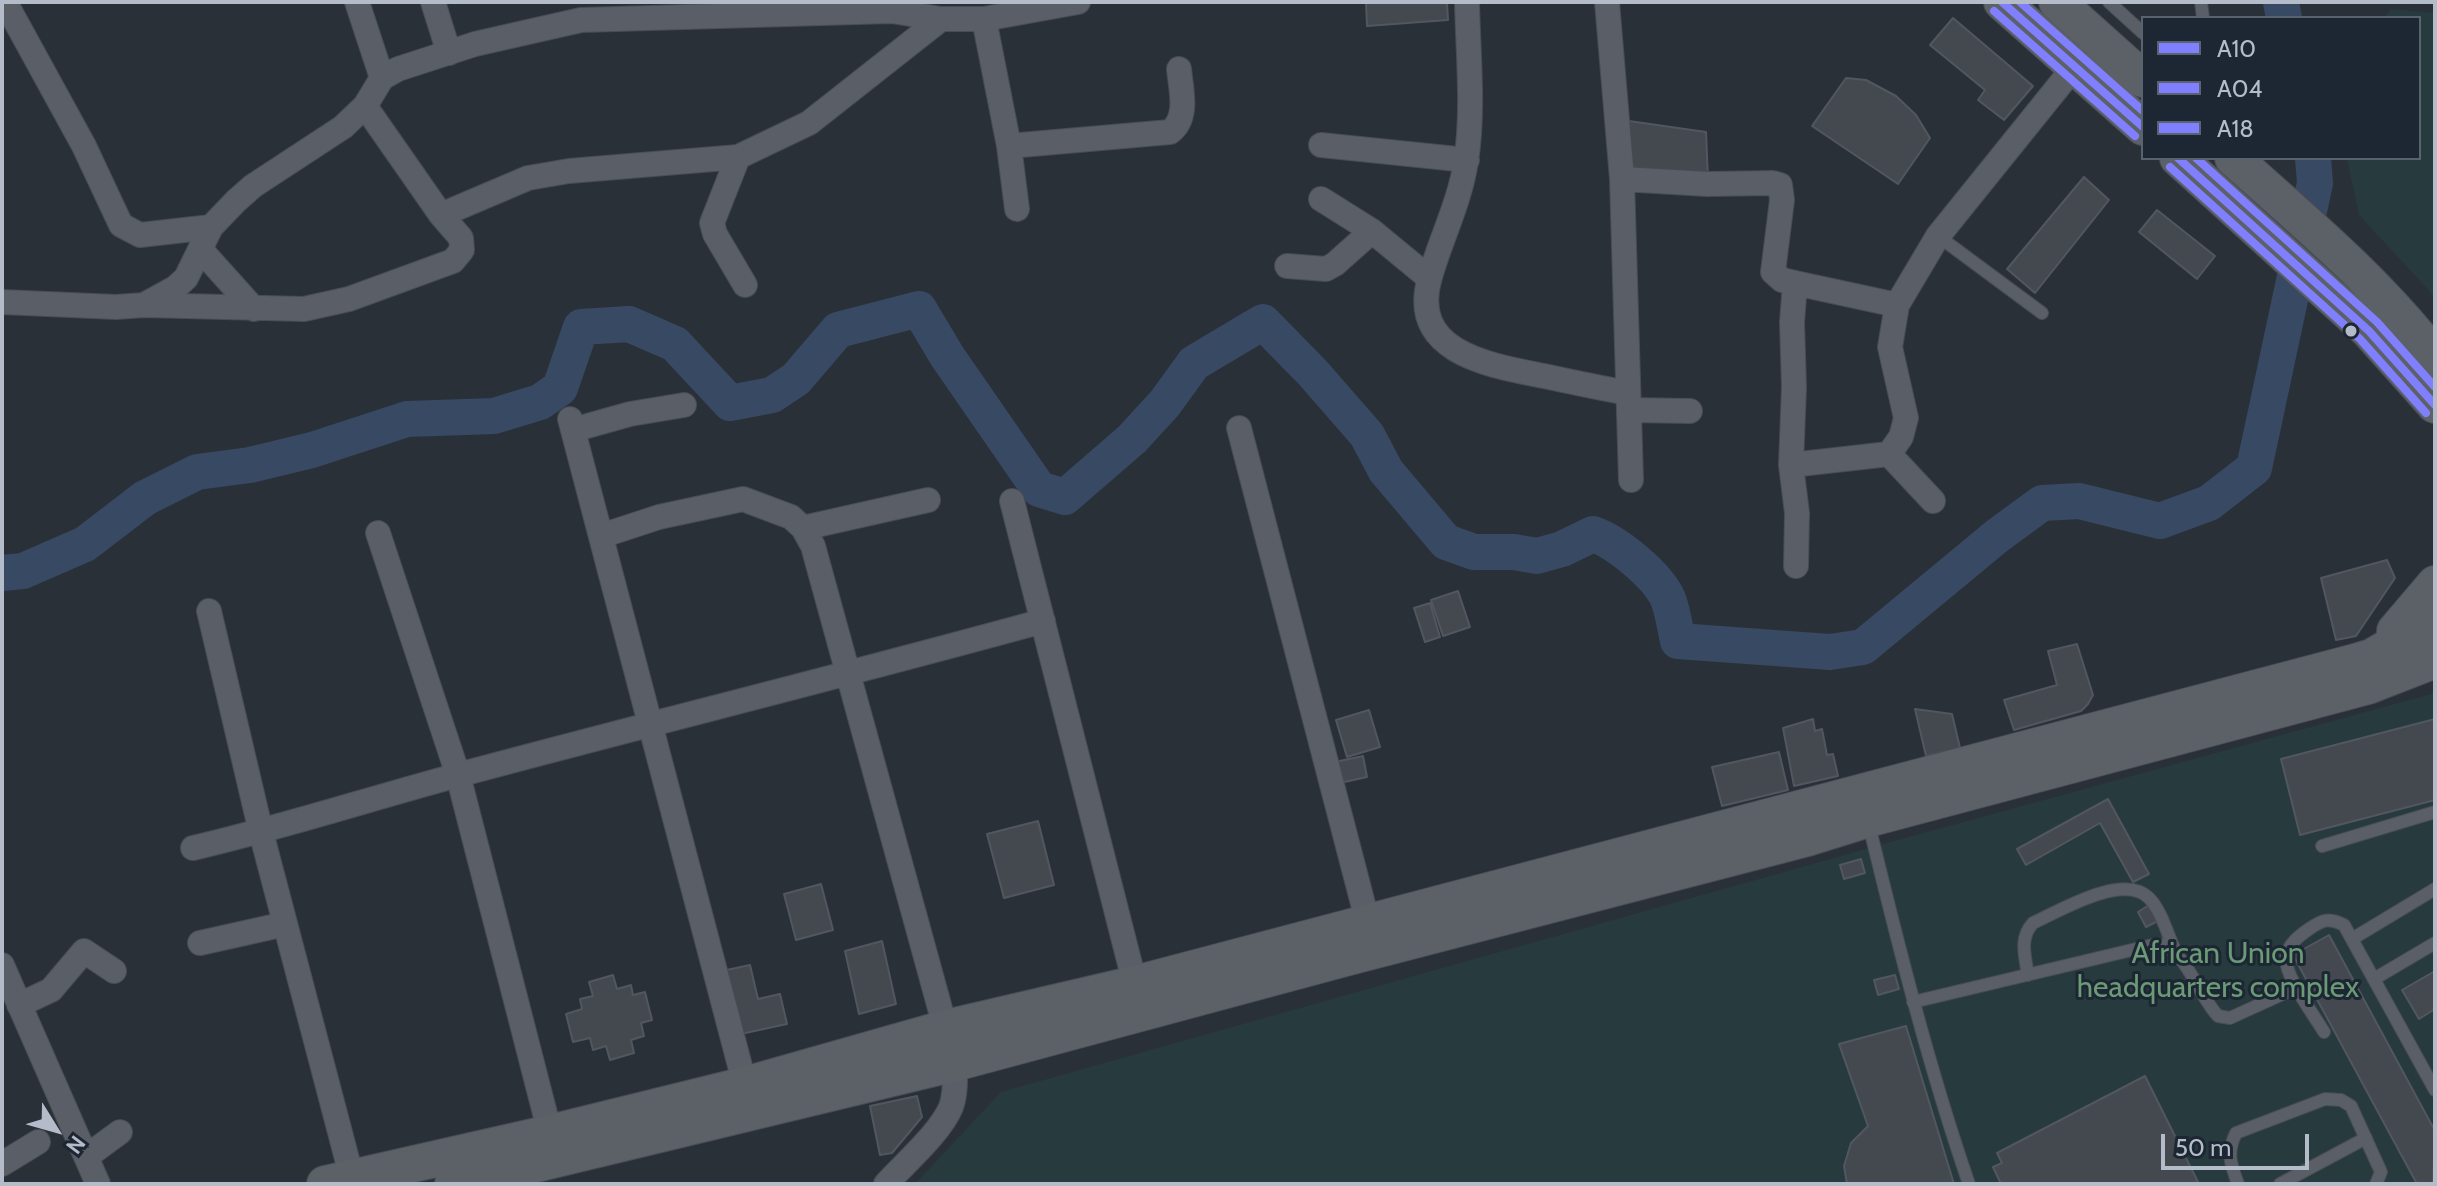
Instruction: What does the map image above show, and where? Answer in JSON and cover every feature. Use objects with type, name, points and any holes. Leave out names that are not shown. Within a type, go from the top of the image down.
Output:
[{"type":"main road","points":[[2002,2],[2141,125]]},
{"type":"main road","points":[[2057,2],[2141,77]]},
{"type":"main road","points":[[2185,160],[2222,171],[2349,262],[2408,322],[2435,357]]},
{"type":"main road","points":[[2222,171],[2321,287],[2369,331],[2435,405]]},
{"type":"main road","points":[[2370,672],[2435,584]]},
{"type":"main road","points":[[2370,672],[2435,620]]},
{"type":"main road","points":[[339,1181],[745,1085],[946,1028],[1807,838],[1864,805],[2370,672],[2435,660]]},
{"type":"main road","points":[[2370,672],[2435,679]]},
{"type":"main road","points":[[453,1184],[955,1063],[1353,936]]},
{"type":"street","points":[[5,2],[84,146],[121,225],[140,235],[211,227]]},
{"type":"street","points":[[357,2],[382,78]]},
{"type":"street","points":[[433,2],[449,53]]},
{"type":"street","points":[[144,305],[175,288],[186,278],[211,227],[253,186],[343,127],[365,106],[382,78],[398,69],[475,44],[581,20],[779,8],[891,6],[941,19],[984,19],[1078,2]]},
{"type":"street","points":[[1467,2],[1467,160],[1451,221],[1429,278],[1428,320],[1436,333],[1467,356],[1487,365],[1628,402],[1690,411]]},
{"type":"street","points":[[1607,2],[1622,179],[1631,480]]},
{"type":"street","points":[[441,215],[528,178],[569,171],[738,157],[809,123],[941,19]]},
{"type":"street","points":[[984,19],[1009,146],[1017,209]]},
{"type":"street","points":[[1791,465],[1889,454],[1901,437],[1906,418],[1890,347],[1897,305],[1938,236],[2075,66]]},
{"type":"street","points":[[1009,146],[1170,132],[1178,126],[1182,117],[1179,69]]},
{"type":"street","points":[[2,302],[304,309],[349,299],[453,261],[462,250],[461,238],[441,215],[365,106]]},
{"type":"street","points":[[1321,145],[1467,160]]},
{"type":"street","points":[[738,157],[712,223],[715,234],[745,285]]},
{"type":"street","points":[[1622,179],[1780,185],[1782,200],[1773,272],[1782,280],[1897,305]]},
{"type":"street","points":[[1321,199],[1372,231],[1429,278]]},
{"type":"street","points":[[1287,266],[1326,269],[1372,231]]},
{"type":"street","points":[[201,250],[254,309]]},
{"type":"street","points":[[1795,283],[1791,465],[1797,513],[1796,566]]},
{"type":"street","points":[[684,405],[572,425],[745,1085]]},
{"type":"street","points":[[1239,428],[1353,936]]},
{"type":"street","points":[[1889,454],[1933,501]]},
{"type":"street","points":[[601,536],[659,517],[743,499],[791,517],[803,528],[813,546],[955,1063],[955,1089],[943,1122],[886,1184]]},
{"type":"street","points":[[803,528],[928,500]]},
{"type":"street","points":[[1012,501],[1135,984]]},
{"type":"street","points":[[378,533],[458,775],[550,1133]]},
{"type":"street","points":[[209,611],[285,924],[339,1181]]},
{"type":"street","points":[[193,848],[1043,621]]},
{"type":"street","points":[[200,943],[285,924]]},
{"type":"street","points":[[19,1005],[51,990],[84,951],[114,971]]},
{"type":"street","points":[[2,965],[98,1184]]},
{"type":"street","points":[[86,1157],[120,1132]]},
{"type":"street","points":[[2,1164],[38,1142]]},
{"type":"lane","points":[[2109,2],[2141,31]]},
{"type":"lane","points":[[1938,236],[2042,313]]},
{"type":"lane","points":[[1864,805],[1913,1002],[1969,1184]]},
{"type":"lane","points":[[2322,846],[2435,812]]},
{"type":"lane","points":[[2352,939],[2435,889]]},
{"type":"lane","points":[[2028,975],[2023,940],[2033,923],[2099,892],[2133,890],[2151,899],[2175,951],[2218,1016],[2230,1018],[2298,987]]},
{"type":"lane","points":[[2324,1032],[2287,969],[2285,955],[2295,940],[2323,920],[2334,920],[2344,925],[2435,1090]]},
{"type":"lane","points":[[2374,979],[2435,943]]},
{"type":"lane","points":[[1913,1002],[2157,944],[2167,944],[2175,951]]},
{"type":"lane","points":[[2238,1184],[2229,1159],[2236,1133],[2325,1099],[2341,1100],[2351,1106],[2381,1172],[2376,1184]]},
{"type":"lane","points":[[2280,1184],[2366,1138]]},
{"type":"green space","points":[[2391,9],[2435,13],[2435,297],[2359,215],[2347,160],[2421,160],[2421,16],[2385,16]]},
{"type":"green space","name":"African Union headquarters complex","points":[[2435,693],[2435,1184],[915,1184],[1001,1092]]},
{"type":"building","points":[[1366,2],[1447,2],[1448,20],[1367,26]]},
{"type":"building","points":[[1953,18],[2033,86],[2004,120],[1978,100],[1985,90],[1930,45]]},
{"type":"building","points":[[1846,78],[1866,80],[1896,96],[1916,115],[1930,138],[1898,184],[1812,126]]},
{"type":"building","points":[[1622,120],[1706,132],[1708,179],[1626,175]]},
{"type":"building","points":[[2084,177],[2109,200],[2035,293],[2007,269]]},
{"type":"building","points":[[2157,210],[2215,256],[2197,279],[2139,232]]},
{"type":"building","points":[[2387,560],[2395,578],[2356,636],[2336,640],[2321,578]]},
{"type":"building","points":[[1458,591],[1470,627],[1443,636],[1431,600]]},
{"type":"building","points":[[1430,603],[1440,637],[1425,642],[1414,608]]},
{"type":"building","points":[[2077,644],[2093,695],[2088,704],[2081,711],[2014,730],[2004,700],[2057,685],[2048,651]]},
{"type":"building","points":[[1915,709],[1952,714],[1960,748],[1926,756]]},
{"type":"building","points":[[1369,710],[1380,747],[1347,757],[1336,720]]},
{"type":"building","points":[[1813,719],[1815,731],[1822,729],[1827,755],[1833,754],[1838,776],[1794,786],[1783,728]]},
{"type":"building","points":[[2435,719],[2435,800],[2300,835],[2281,759]]},
{"type":"building","points":[[1779,752],[1788,790],[1722,806],[1712,767]]},
{"type":"building","points":[[1363,756],[1367,777],[1340,783],[1335,762]]},
{"type":"building","points":[[2108,799],[2149,874],[2133,882],[2100,823],[2026,865],[2017,849]]},
{"type":"building","points":[[1038,821],[1054,885],[1004,898],[987,834]]},
{"type":"building","points":[[1861,859],[1865,873],[1844,879],[1840,865]]},
{"type":"building","points":[[821,884],[833,930],[796,940],[784,894]]},
{"type":"building","points":[[2149,905],[2158,921],[2146,927],[2138,912]]},
{"type":"building","points":[[2329,935],[2435,1131],[2433,1184],[2417,1184],[2293,955]]},
{"type":"building","points":[[882,941],[896,1004],[859,1014],[845,951]]},
{"type":"building","points":[[750,965],[758,999],[780,994],[787,1024],[736,1035],[722,971]]},
{"type":"building","points":[[2435,971],[2435,1009],[2419,1019],[2402,990]]},
{"type":"building","points":[[613,975],[617,989],[631,985],[633,995],[645,992],[652,1020],[641,1023],[644,1036],[631,1040],[634,1053],[610,1060],[606,1046],[593,1050],[590,1038],[573,1042],[566,1014],[582,1009],[580,999],[593,996],[589,982]]},
{"type":"building","points":[[1895,975],[1899,989],[1878,995],[1874,980]]},
{"type":"building","points":[[1906,1026],[1954,1184],[1847,1184],[1844,1166],[1851,1143],[1868,1126],[1839,1044]]},
{"type":"building","points":[[2145,1076],[2199,1184],[2001,1184],[1993,1167],[2002,1163],[1997,1153]]},
{"type":"building","points":[[917,1096],[922,1117],[892,1153],[880,1155],[870,1106]]},
{"type":"waterway","points":[[2281,2],[2284,16]]},
{"type":"waterway","points":[[2,573],[23,571],[85,544],[145,498],[197,472],[250,465],[312,450],[407,419],[494,416],[540,402],[560,388],[581,327],[629,324],[675,344],[730,403],[772,395],[796,379],[838,330],[919,309],[947,356],[1039,489],[1065,497],[1132,439],[1165,403],[1194,363],[1263,322],[1367,435],[1386,471],[1446,542],[1474,552],[1514,552],[1537,556],[1562,549],[1593,534],[1625,552],[1663,590],[1673,615],[1678,641],[1830,652],[1863,647],[1997,536],[2042,503],[2079,501],[2160,521],[2209,503],[2254,468],[2315,183],[2313,160]]},
{"type":"transit line","name":"A10","points":[[2002,2],[2141,125]]},
{"type":"transit line","name":"A18","points":[[2020,2],[2141,109]]},
{"type":"transit line","name":"A04","points":[[1994,11],[2135,136]]},
{"type":"transit line","name":"A10","points":[[2180,160],[2369,331],[2435,405]]},
{"type":"transit line","name":"A18","points":[[2198,160],[2377,322],[2435,387]]},
{"type":"transit line","name":"A04","points":[[2170,167],[2360,339],[2426,413]]}]
